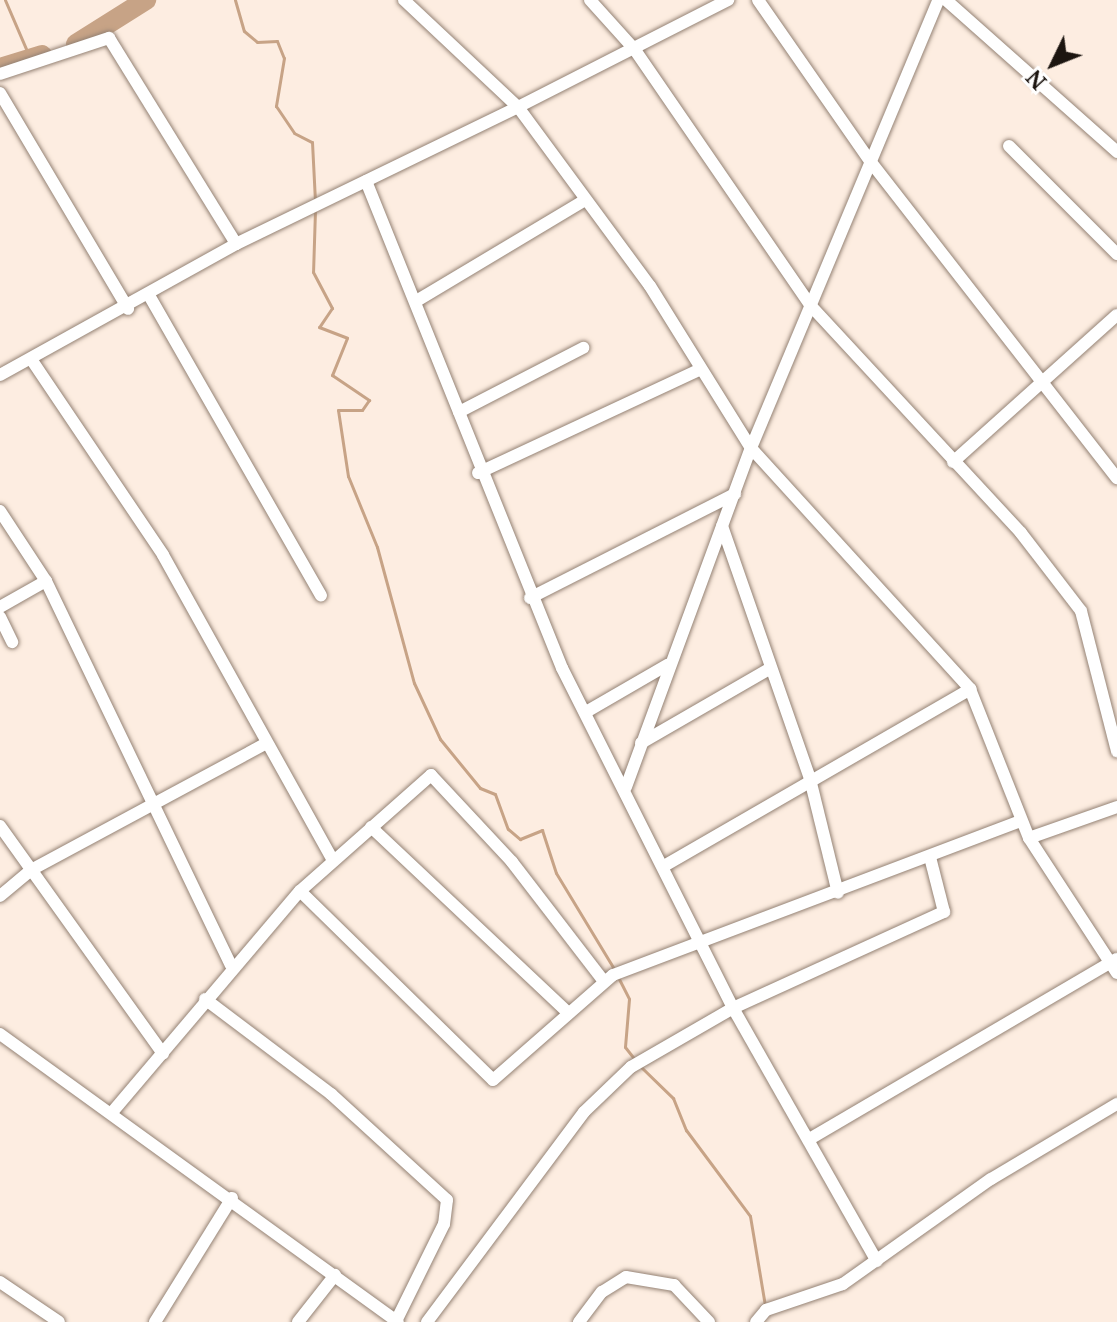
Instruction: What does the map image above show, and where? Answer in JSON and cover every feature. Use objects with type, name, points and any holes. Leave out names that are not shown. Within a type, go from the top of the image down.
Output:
[{"type":"street","points":[[404,0],[518,107],[701,369],[751,448],[970,689],[1029,838],[1115,964],[813,1137]]},
{"type":"street","points":[[590,0],[635,50],[811,306],[953,462],[1081,611],[1117,751]]},
{"type":"street","points":[[0,375],[150,297],[236,244],[635,50],[728,0]]},
{"type":"street","points":[[758,0],[870,161],[1117,478]]},
{"type":"street","points":[[626,787],[667,665],[751,448],[938,0]]},
{"type":"street","points":[[946,0],[1117,152]]},
{"type":"street","points":[[0,74],[109,38],[236,244]]},
{"type":"street","points":[[0,93],[128,309]]},
{"type":"street","points":[[1009,146],[1117,254]]},
{"type":"street","points":[[366,181],[418,300],[478,473],[530,598],[733,1008],[813,1137],[877,1261]]},
{"type":"street","points":[[418,300],[585,200]]},
{"type":"street","points":[[150,297],[321,596]]},
{"type":"street","points":[[953,462],[1041,379],[1117,315]]},
{"type":"street","points":[[459,412],[583,348]]},
{"type":"street","points":[[31,359],[163,555],[263,745],[333,861]]},
{"type":"street","points":[[478,473],[701,369]]},
{"type":"street","points":[[530,598],[735,494]]},
{"type":"street","points":[[0,511],[46,581],[148,805],[231,965]]},
{"type":"street","points":[[722,526],[810,779],[838,893]]},
{"type":"street","points":[[0,607],[46,581]]},
{"type":"street","points":[[0,617],[12,642]]},
{"type":"street","points":[[586,712],[667,665]]},
{"type":"street","points":[[641,743],[771,668]]},
{"type":"street","points":[[664,866],[970,689]]},
{"type":"street","points":[[0,896],[31,870],[263,745]]},
{"type":"street","points":[[114,1110],[163,1054],[231,965],[300,891],[434,775],[603,980]]},
{"type":"street","points":[[1029,838],[1117,807]]},
{"type":"street","points":[[300,891],[493,1080],[565,1010],[603,980],[1021,821]]},
{"type":"street","points":[[0,826],[163,1054]]},
{"type":"street","points":[[371,827],[565,1010]]},
{"type":"street","points":[[427,1322],[584,1112],[631,1067],[733,1008],[944,912],[930,857]]},
{"type":"street","points":[[0,1034],[114,1110],[397,1322],[444,1224],[447,1200],[331,1094],[205,999]]},
{"type":"street","points":[[756,1322],[766,1310],[843,1284],[991,1179],[1117,1104]]},
{"type":"street","points":[[155,1322],[232,1198]]},
{"type":"street","points":[[298,1322],[335,1275]]},
{"type":"street","points":[[579,1322],[602,1292],[626,1277],[674,1285],[709,1322]]},
{"type":"street","points":[[0,1282],[59,1322]]},
{"type":"waterway","points":[[5,0],[30,58]]},
{"type":"waterway","points":[[76,44],[146,0]]},
{"type":"waterway","points":[[235,0],[244,31],[257,42],[277,41],[284,58],[276,106],[294,133],[312,142],[315,202]]},
{"type":"waterway","points":[[0,68],[42,55]]},
{"type":"waterway","points":[[315,210],[313,272],[332,308],[319,327],[347,338],[332,375],[369,400],[362,410],[338,410],[348,476],[377,547],[414,683],[440,739],[480,788],[495,794],[508,829],[520,839],[542,830],[556,873],[616,972]]},
{"type":"waterway","points":[[619,979],[629,999],[625,1047],[636,1061]]},
{"type":"waterway","points":[[641,1067],[673,1098],[686,1130],[750,1216],[765,1306]]}]
